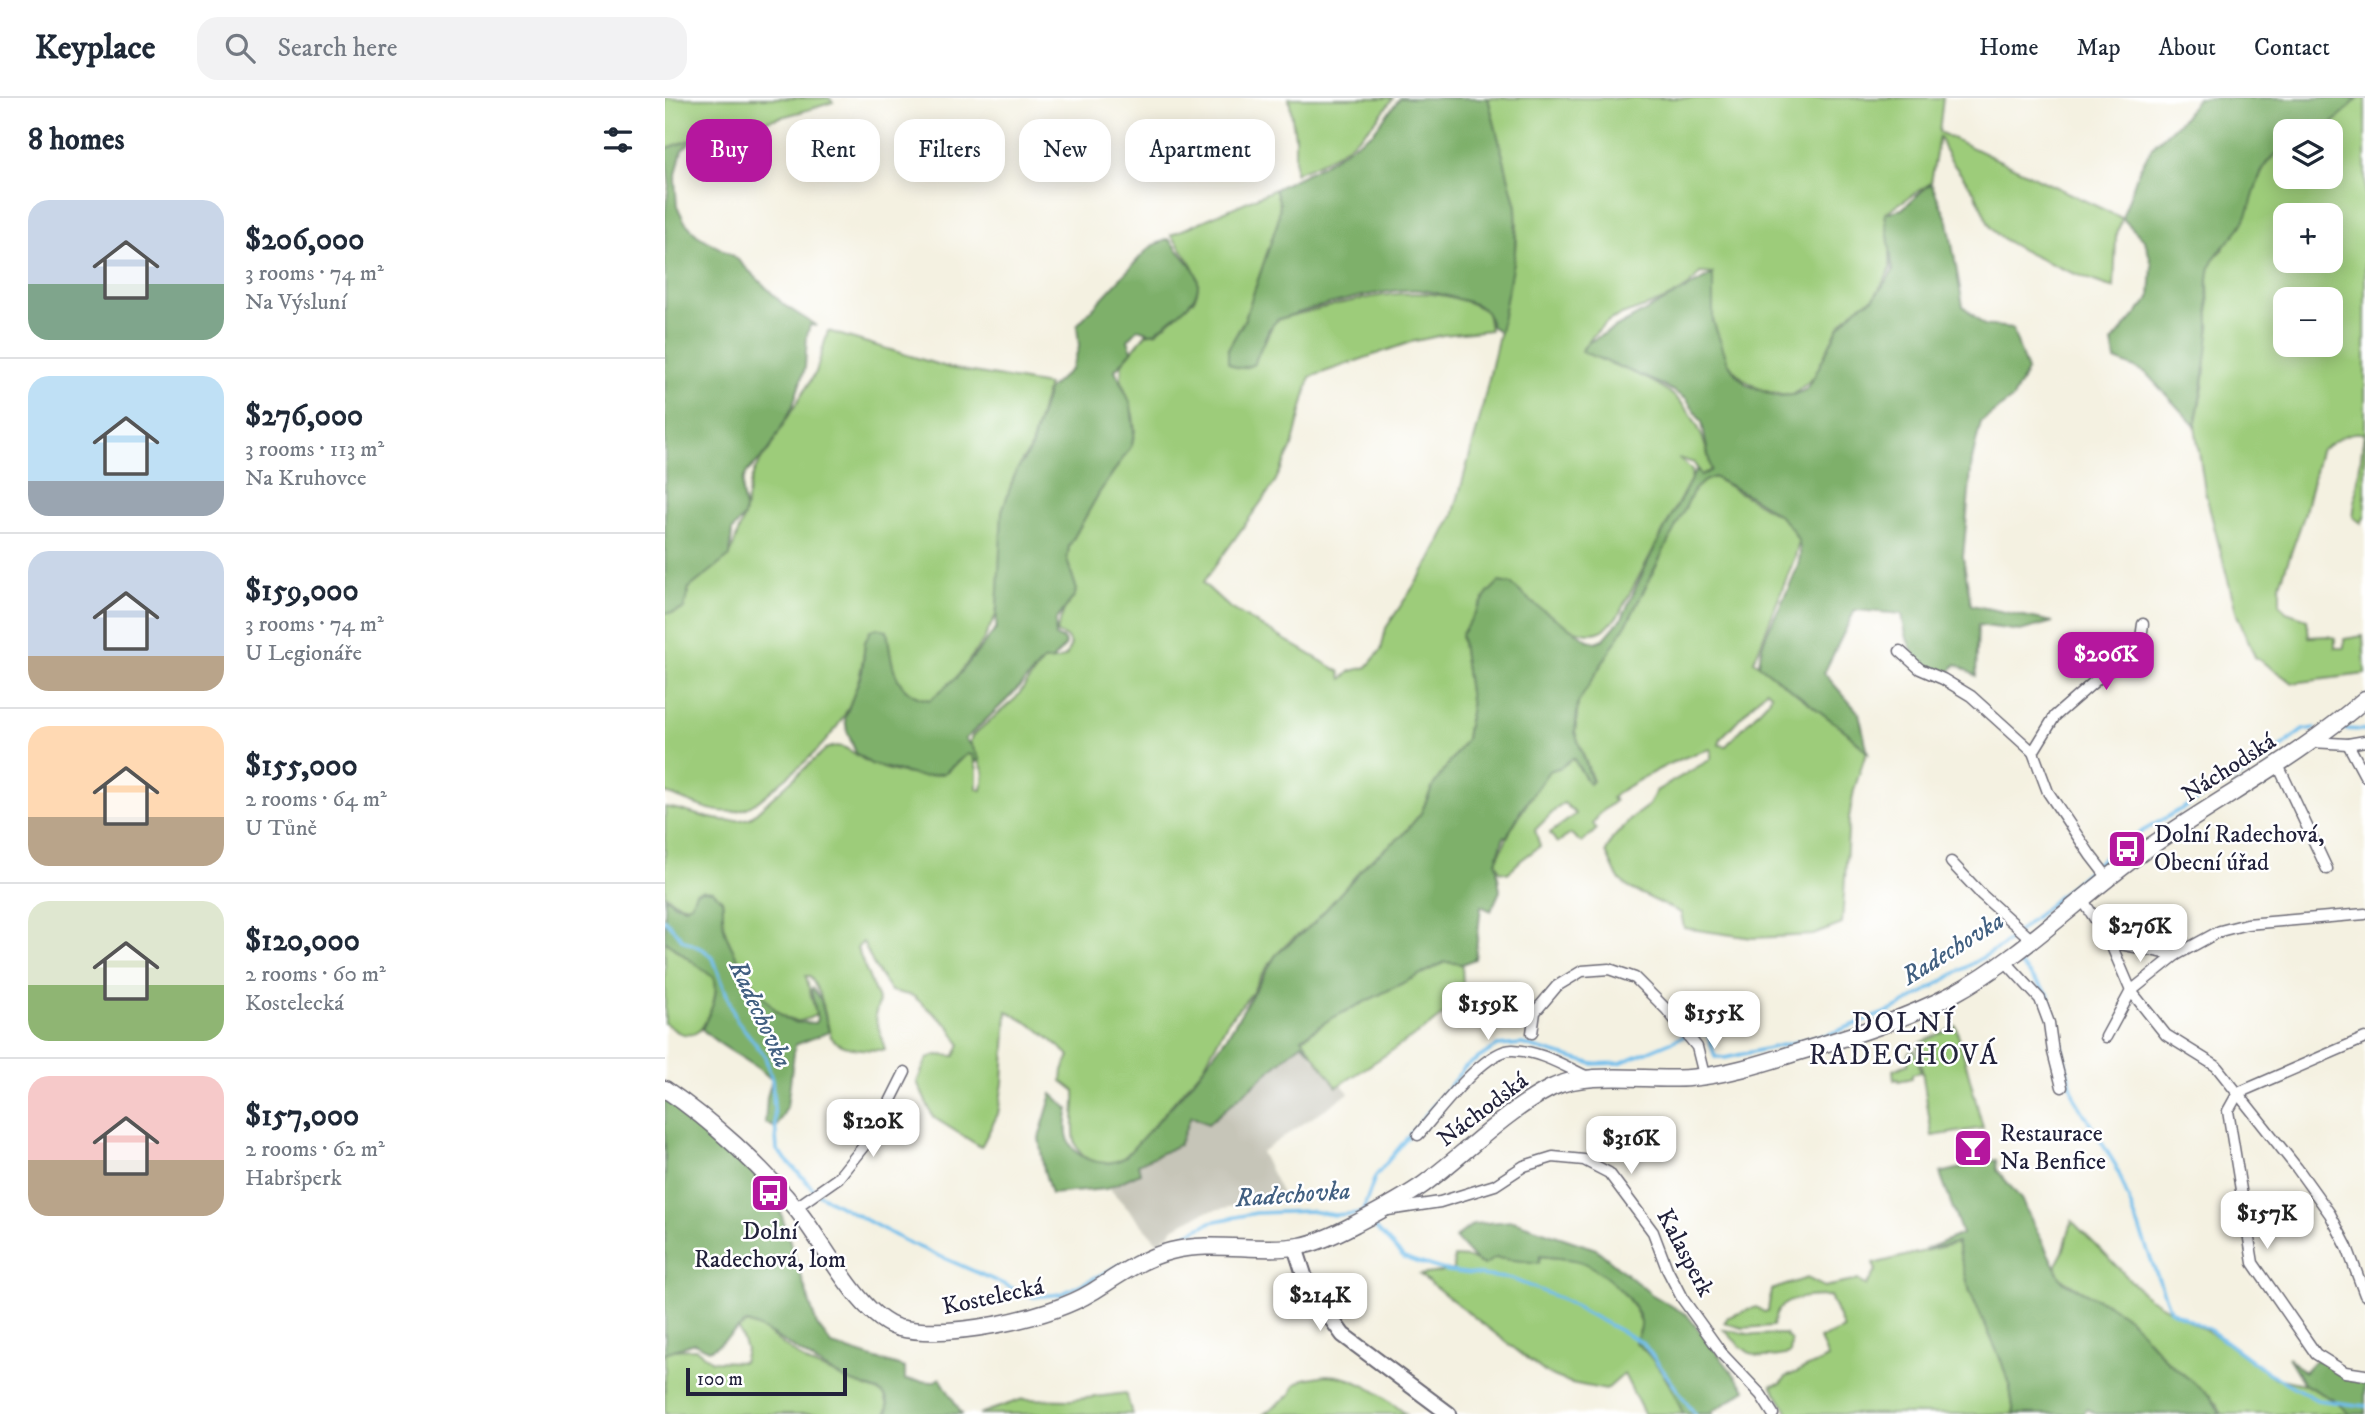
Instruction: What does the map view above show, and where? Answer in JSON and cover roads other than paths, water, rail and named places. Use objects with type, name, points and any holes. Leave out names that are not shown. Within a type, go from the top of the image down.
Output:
[{"type":"main road","name":"Náchodská","points":[[1295,1247],[1329,1236],[1421,1186],[1518,1109],[1552,1088],[1592,1079],[1688,1077],[1742,1068],[1896,1019],[1954,993],[2004,961],[2108,878],[2194,818],[2278,765],[2365,699]]},
{"type":"main road","name":"Kostelecká","points":[[665,1089],[699,1112],[795,1208],[847,1283],[872,1312],[892,1326],[931,1333],[992,1325],[1049,1310],[1088,1295],[1147,1260],[1172,1250],[1219,1245],[1295,1247]]},
{"type":"street","points":[[2033,752],[2055,716],[2102,675],[2139,652],[2143,624]]},
{"type":"street","points":[[1900,651],[1920,669],[1972,696],[2033,752],[2048,792],[2108,878]]},
{"type":"street","points":[[2311,742],[2348,744],[2365,741]]},
{"type":"street","points":[[2348,744],[2365,776]]},
{"type":"street","points":[[2278,765],[2327,869]]},
{"type":"street","points":[[1951,862],[1982,895],[2032,940]]},
{"type":"street","points":[[2082,899],[2110,942],[2131,991],[2166,1035],[2216,1066],[2330,1214],[2347,1247],[2365,1295]]},
{"type":"street","points":[[2106,1037],[2131,991],[2176,955],[2220,930],[2247,924],[2365,914]]},
{"type":"street","points":[[2110,942],[2176,955]]},
{"type":"street","points":[[2004,961],[2040,999],[2049,1024],[2062,1087]]},
{"type":"street","points":[[1532,1033],[1535,1012],[1557,986],[1582,971],[1609,970],[1635,978],[1683,1030],[1697,1047],[1704,1075]]},
{"type":"street","points":[[2365,1038],[2238,1093],[2228,1111],[2253,1263],[2316,1354],[2344,1372],[2365,1375]]},
{"type":"street","points":[[1418,1135],[1491,1057],[1510,1050],[1538,1054],[1592,1079]]},
{"type":"street","points":[[795,1208],[838,1178],[875,1132],[905,1072]]},
{"type":"street","name":"Kalasperk","points":[[1376,1212],[1440,1202],[1495,1185],[1524,1166],[1553,1157],[1584,1160],[1592,1164],[1609,1173],[1634,1204],[1653,1232],[1682,1298],[1723,1355],[1761,1395],[1773,1414]]},
{"type":"street","points":[[1295,1247],[1308,1287],[1343,1335],[1449,1414]]},
{"type":"waterway","name":"Radechovka","points":[[1160,1247],[1211,1222],[1256,1213],[1362,1213],[1375,1177],[1465,1067],[1497,1046],[1522,1044],[1593,1064],[1620,1063],[1685,1036],[1708,1033],[1715,1057],[1725,1058],[1827,1035],[1895,1009],[2002,946],[2118,845],[2255,767],[2303,730],[2315,728]]},
{"type":"waterway","name":"Radechovka","points":[[2341,729],[2365,730]]},
{"type":"waterway","name":"Radechovka","points":[[665,920],[683,940],[704,950],[713,958],[736,1019],[765,1056],[772,1080],[777,1150],[818,1194],[905,1241],[1033,1297],[1061,1294],[1121,1265]]},
{"type":"waterway","points":[[2015,959],[2048,994],[2074,1097],[2116,1166],[2170,1310],[2210,1330],[2267,1372],[2317,1400],[2365,1406]]},
{"type":"waterway","points":[[1371,1223],[1404,1258],[1448,1271],[1512,1279],[1559,1298],[1643,1343],[1695,1414]]},
{"type":"place","name":"Dolní Radechová, Obecní úřad","points":[[2127,849]]},
{"type":"place","name":"Restaurace Na Benfice","points":[[1973,1148]]},
{"type":"place","name":"Dolní Radechová, lom","points":[[770,1193]]},
{"type":"district","name":"DOLNÍ RADECHOVÁ","points":[[1904,1039]]}]
